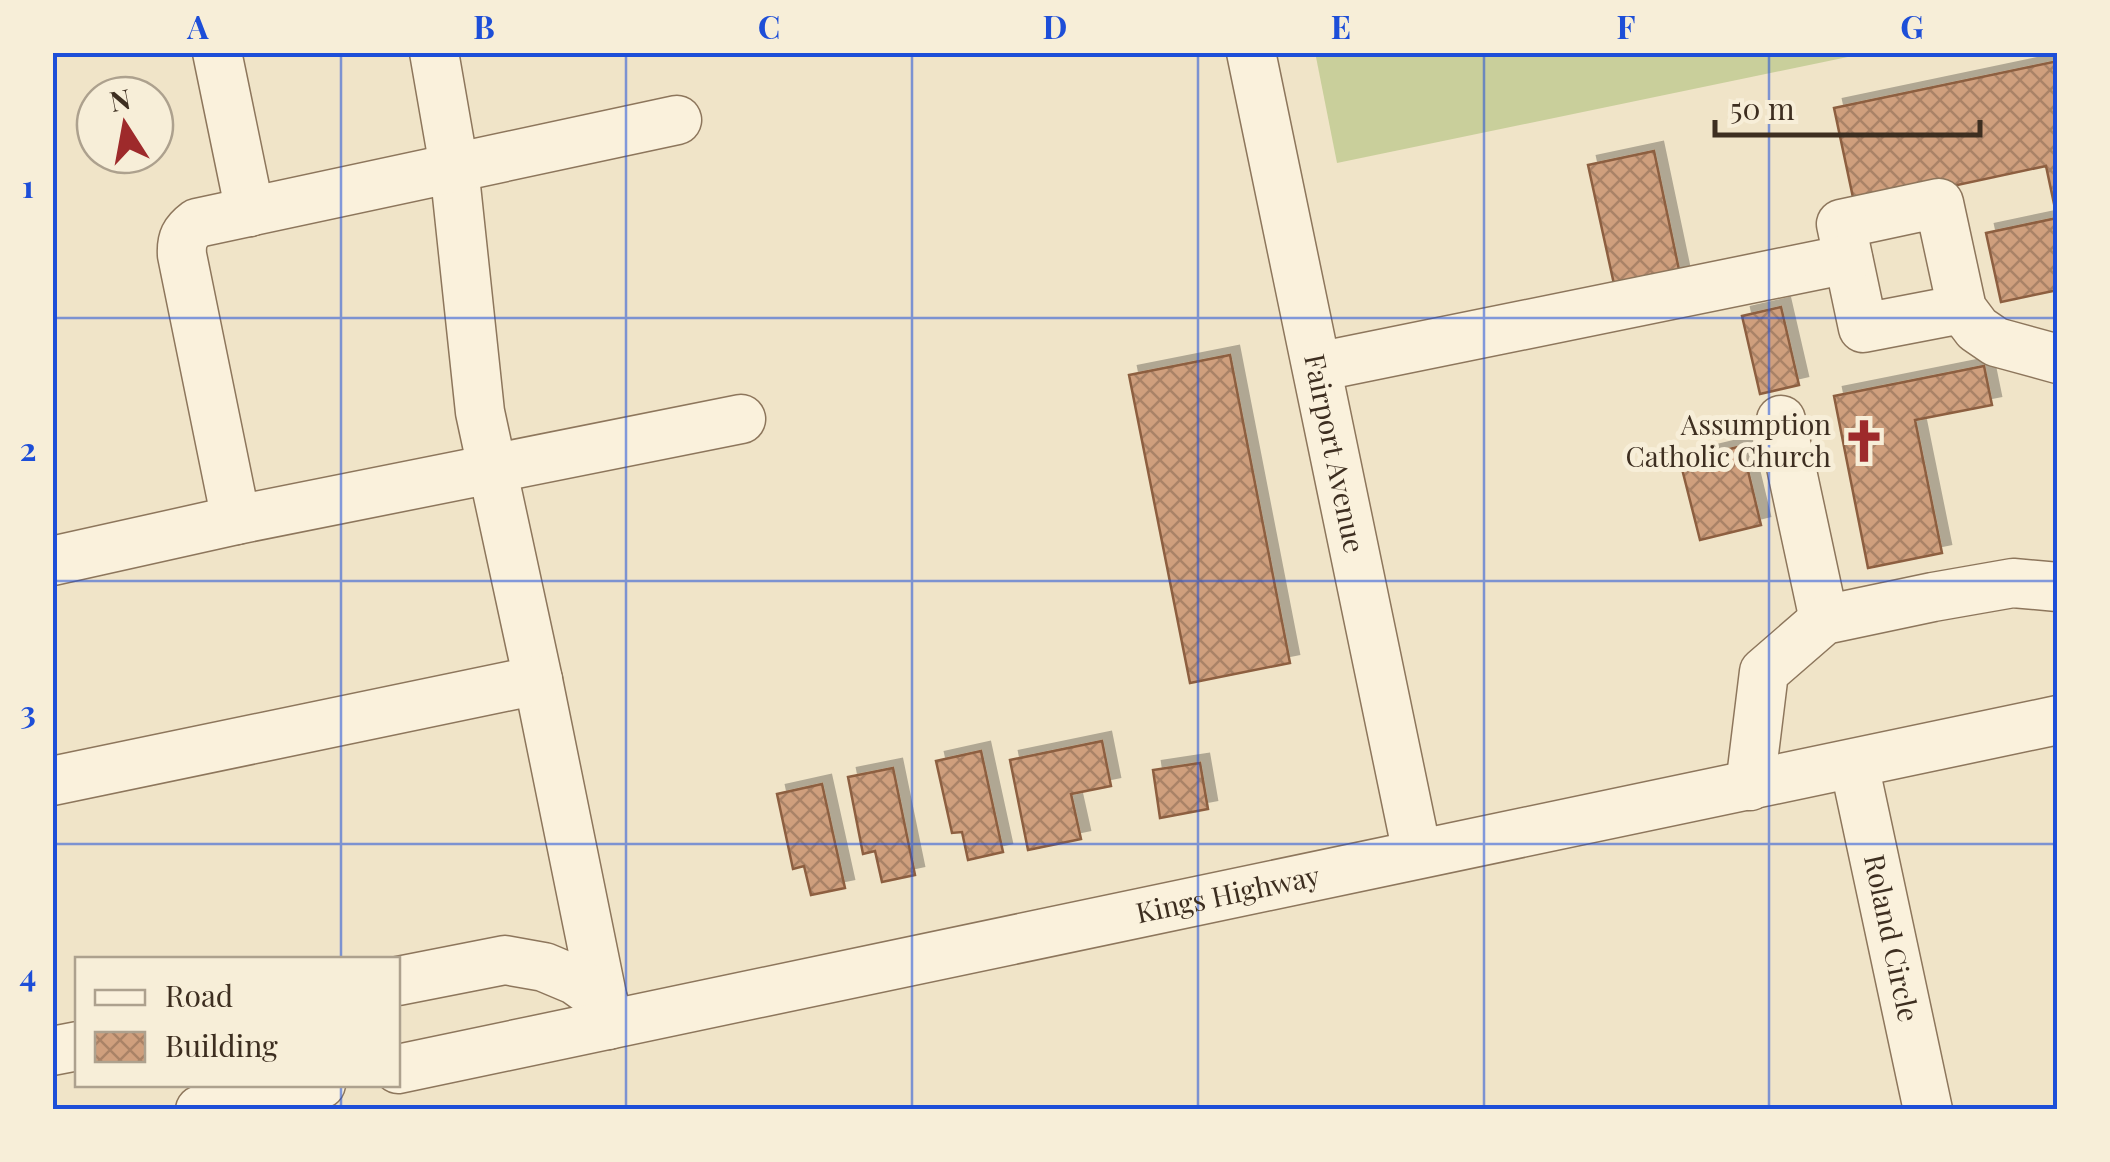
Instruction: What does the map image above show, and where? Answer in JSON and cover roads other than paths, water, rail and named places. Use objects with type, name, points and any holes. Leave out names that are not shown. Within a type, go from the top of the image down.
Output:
[{"type":"street","points":[[217,52],[250,212]]},
{"type":"street","points":[[434,52],[454,168],[480,412],[606,1012]]},
{"type":"street","name":"Fairport Avenue","points":[[1251,52],[1417,854]]},
{"type":"street","points":[[236,520],[182,243],[186,231],[197,223],[676,120]]},
{"type":"street","points":[[1962,309],[1863,328],[1841,224],[1940,204],[1962,309],[1977,329],[1996,342],[2058,360]]},
{"type":"street","points":[[1317,367],[1848,259]]},
{"type":"street","points":[[52,561],[236,520],[741,419]]},
{"type":"street","points":[[1781,420],[1824,620]]},
{"type":"street","points":[[1750,786],[1764,672],[1824,620],[2013,583],[2058,587]]},
{"type":"street","points":[[52,781],[538,680]]},
{"type":"street","name":"Kings Highway","points":[[400,1067],[606,1012],[1417,854],[2058,720]]},
{"type":"street","name":"Roland Circle","points":[[1854,764],[1928,1110]]},
{"type":"street","points":[[400,982],[505,960],[544,967],[575,980],[606,1012]]},
{"type":"street","points":[[200,1110],[307,1087]]},
{"type":"place","name":"Assumption Catholic Church","points":[[1864,441]]}]
